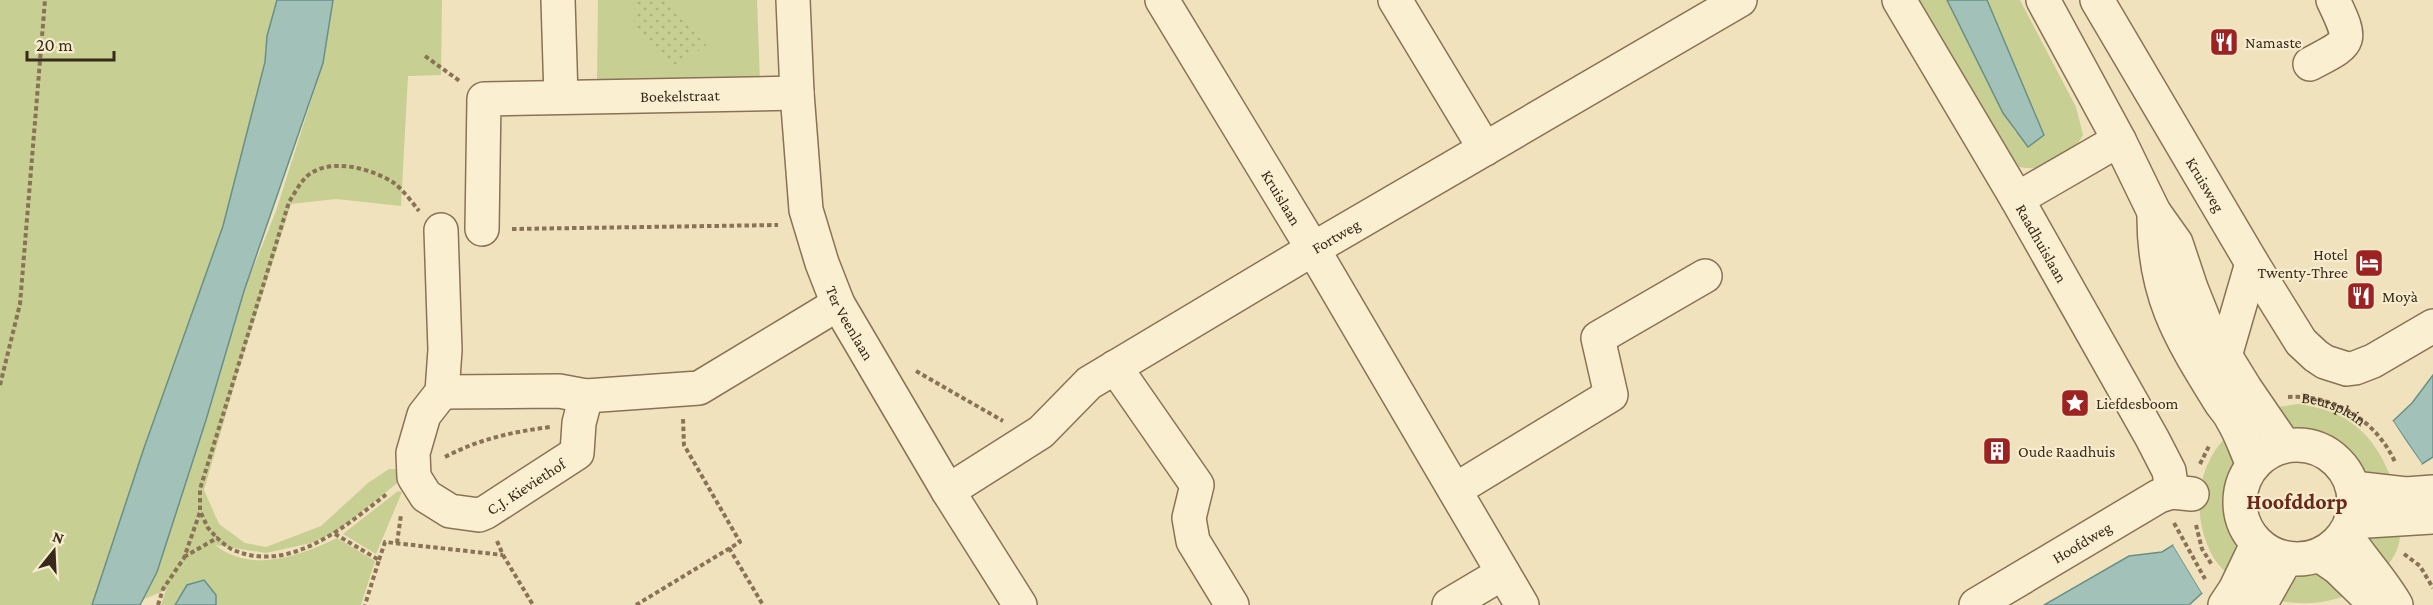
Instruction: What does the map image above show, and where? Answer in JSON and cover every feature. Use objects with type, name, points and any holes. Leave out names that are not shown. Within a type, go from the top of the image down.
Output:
[{"type":"street","points":[[558,0],[561,97]]},
{"type":"street","name":"Ter Veenlaan","points":[[800,0],[797,93],[806,210],[838,304],[948,490],[1020,605]]},
{"type":"street","name":"Kruislaan","points":[[1162,0],[1314,249],[1522,605]]},
{"type":"street","points":[[1395,0],[1485,149]]},
{"type":"street","name":"Fortweg","points":[[948,490],[1041,432],[1089,383],[1740,0]]},
{"type":"street","name":"Raadhuislaan","points":[[1899,0],[2017,199],[2152,438],[2169,471],[2174,494]]},
{"type":"street","points":[[2043,0],[2119,140],[2154,212],[2176,243],[2205,323],[2225,356],[2245,412],[2253,465]]},
{"type":"street","name":"Kruisweg","points":[[2097,0],[2301,342],[2336,365],[2373,361],[2433,326]]},
{"type":"street","points":[[2310,64],[2340,48],[2346,40],[2347,29],[2333,0]]},
{"type":"street","name":"Boekelstraat","points":[[484,99],[797,93]]},
{"type":"street","points":[[482,229],[484,99]]},
{"type":"street","points":[[2017,199],[2119,140]]},
{"type":"street","points":[[2154,212],[2156,255],[2161,287],[2174,323],[2220,402],[2245,412],[2284,445]]},
{"type":"street","points":[[414,477],[413,453],[424,416],[442,392],[445,350],[441,230]]},
{"type":"street","points":[[2225,356],[2252,263]]},
{"type":"street","points":[[1455,490],[1611,395],[1599,338],[1705,276]]},
{"type":"street","points":[[442,392],[560,391],[583,409],[699,387],[838,304]]},
{"type":"street","points":[[1116,367],[1197,485],[1189,518],[1193,541],[1232,605]]},
{"type":"street","name":"C.J. Kieviethof","points":[[414,477],[426,496],[450,511],[479,515],[577,453],[583,409]]},
{"type":"street","points":[[2284,445],[2311,447],[2326,453],[2339,462],[2353,488],[2355,504],[2348,528],[2334,546],[2309,558],[2286,559],[2271,554],[2248,534],[2241,518],[2239,503],[2244,479],[2253,465],[2270,451],[2284,445]]},
{"type":"street","points":[[2353,488],[2420,505]]},
{"type":"street","name":"Hoofdweg","points":[[1976,605],[2174,494]]},
{"type":"street","points":[[2348,528],[2420,505]]},
{"type":"street","points":[[2348,528],[2355,551],[2385,597]]},
{"type":"street","points":[[2232,596],[2257,544]]},
{"type":"street","points":[[2319,555],[2385,597]]},
{"type":"street","points":[[2232,596],[2286,559]]},
{"type":"street","points":[[1449,605],[1503,573]]},
{"type":"path","points":[[0,385],[20,304],[45,0]]},
{"type":"path","points":[[425,56],[484,99]]},
{"type":"path","points":[[158,605],[164,589],[184,558],[200,512],[200,489],[289,202],[306,177],[326,168],[349,166],[373,172],[395,184],[414,204],[430,229],[441,230]]},
{"type":"path","points":[[482,229],[809,224]]},
{"type":"path","points":[[909,367],[1032,438]]},
{"type":"path","points":[[636,605],[740,542],[684,445],[681,389]]},
{"type":"path","name":"Beursplein","points":[[2245,412],[2283,397],[2315,397],[2337,404],[2373,429],[2391,453],[2420,505],[2404,554],[2394,569],[2385,597]]},
{"type":"path","points":[[200,512],[208,528],[233,551],[254,556],[280,554],[313,545],[335,534],[398,485],[469,444],[521,431],[583,409]]},
{"type":"path","points":[[2174,494],[2200,462],[2211,443],[2245,412]]},
{"type":"path","points":[[2174,494],[2232,596]]},
{"type":"path","points":[[2174,494],[2194,516],[2202,549],[2232,596]]},
{"type":"path","points":[[486,512],[503,555],[533,605]]},
{"type":"path","points":[[335,534],[378,560]]},
{"type":"path","points":[[184,558],[217,538]]},
{"type":"path","points":[[365,605],[385,542],[503,555]]},
{"type":"path","points":[[729,548],[763,605]]},
{"type":"path","points":[[2404,554],[2420,566],[2433,588]]},
{"type":"green space","points":[[0,0],[277,0],[267,36],[265,62],[223,226],[144,448],[92,605],[0,605]]},
{"type":"green space","points":[[333,0],[442,0],[441,75],[408,76],[401,206],[336,199],[291,204],[204,490],[219,524],[245,543],[266,547],[321,526],[368,483],[389,469],[403,469],[401,480],[336,532],[311,543],[266,553],[215,545],[229,554],[244,559],[260,560],[291,556],[337,538],[375,561],[361,605],[216,605],[216,595],[177,599],[175,605],[161,605],[166,590],[142,600],[157,572],[206,420],[244,291],[276,211],[323,63]]},
{"type":"green space","points":[[598,0],[757,0],[760,82],[597,82]]},
{"type":"green space","points":[[634,0],[664,0],[706,45],[677,68],[634,32]]},
{"type":"green space","points":[[1911,0],[1947,0],[2003,113],[2016,133],[2044,134],[1987,0],[2020,0],[2076,107],[2083,135],[2070,153],[2045,167],[2013,166]]},
{"type":"green space","points":[[2298,404],[2332,412],[2358,428],[2377,451],[2393,482],[2370,476],[2331,438],[2295,428],[2279,418],[2271,408]]},
{"type":"green space","points":[[2229,434],[2235,459],[2226,505],[2236,548],[2236,562],[2230,577],[2218,564],[2205,540],[2199,507],[2200,491],[2209,460]]},
{"type":"green space","points":[[398,491],[402,492],[376,554],[343,534]]},
{"type":"green space","points":[[2379,532],[2400,532],[2395,554],[2382,572],[2368,538]]},
{"type":"green space","points":[[2316,574],[2330,579],[2350,594],[2311,603],[2272,600],[2295,578]]},
{"type":"water","points":[[277,0],[333,0],[323,63],[244,291],[206,420],[157,572],[140,605],[92,605],[144,448],[223,226],[265,62],[267,36]]},
{"type":"water","points":[[1947,0],[1987,0],[2044,135],[2028,147],[2003,113]]},
{"type":"water","points":[[2433,375],[2433,457],[2422,464],[2393,421],[2412,403]]},
{"type":"water","points":[[2173,545],[2202,593],[2189,605],[2044,605],[2129,556],[2162,552]]},
{"type":"water","points":[[204,580],[216,595],[216,605],[175,605],[187,585]]},
{"type":"pier","points":[[2393,421],[2422,464],[2419,466],[2390,422]]},
{"type":"pier","points":[[2303,472],[2315,477],[2322,485],[2327,494],[2327,505],[2319,523],[2311,529],[2291,532],[2281,529],[2273,522],[2268,513],[2266,494]]},
{"type":"pier","points":[[2175,544],[2205,591],[2202,593],[2173,545]]},
{"type":"place","name":"Namaste","points":[[2224,42]]},
{"type":"place","name":"Hotel Twenty-Three","points":[[2369,263]]},
{"type":"place","name":"Moyà","points":[[2361,296]]},
{"type":"place","name":"Liefdesboom","points":[[2075,403]]},
{"type":"place","name":"Oude Raadhuis","points":[[1997,451]]},
{"type":"district","name":"Hoofddorp","points":[[2297,501]]}]
